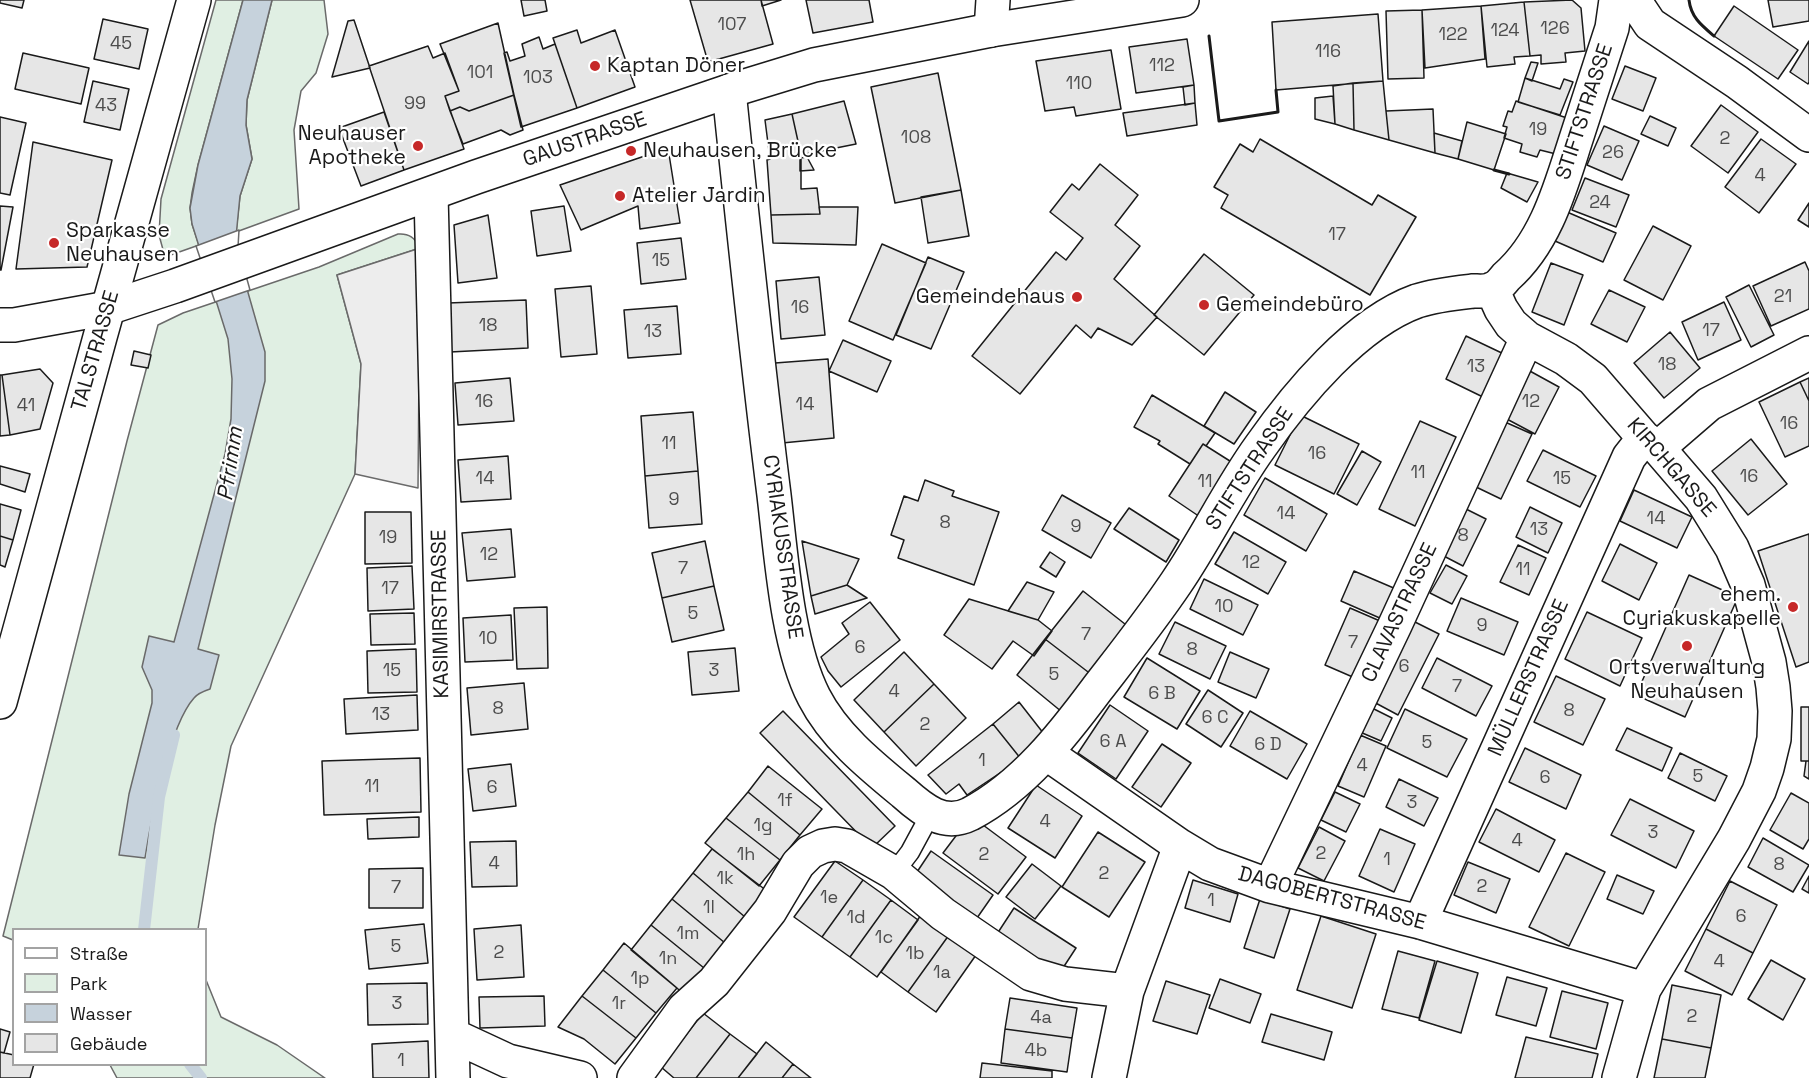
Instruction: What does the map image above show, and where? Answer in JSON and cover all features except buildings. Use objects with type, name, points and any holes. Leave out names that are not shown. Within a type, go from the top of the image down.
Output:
[{"type":"street","name":"TALSTRASSE","points":[[0,702],[194,0]]},
{"type":"street","name":"GAUSTRASSE","points":[[0,325],[14,325],[108,308],[729,91],[992,15],[1182,0]]},
{"type":"street","name":"STIFTSTRASSE","points":[[1046,753],[1085,706],[1176,584],[1258,449],[1294,402],[1329,363],[1369,328],[1398,310],[1422,300],[1492,289],[1523,260],[1548,218],[1560,190],[1612,28],[1616,0]]},
{"type":"street","points":[[1634,0],[1650,24],[1737,82],[1809,135]]},
{"type":"street","name":"CYRIAKUSSTRASSE","points":[[729,91],[774,496],[791,620],[801,664],[812,694],[828,721],[882,775],[930,814]]},
{"type":"street","name":"KASIMIRSTRASSE","points":[[431,194],[453,1078]]},
{"type":"street","name":"KIRCHGASSE","points":[[1492,289],[1511,324],[1527,338],[1566,359],[1593,379],[1693,488],[1715,518],[1732,548],[1748,585],[1769,662],[1775,711],[1774,739],[1759,791],[1734,838],[1644,989],[1619,1078]]},
{"type":"street","name":"CLAVASTRASSE","points":[[1270,886],[1395,625],[1527,338]]},
{"type":"street","name":"MÜLLERSTRASSE","points":[[1420,922],[1629,457],[1683,424],[1709,404],[1809,353]]},
{"type":"street","points":[[930,814],[948,819],[965,817],[1002,794],[1046,753]]},
{"type":"street","name":"DAGOBERTSTRASSE","points":[[1046,753],[1180,846],[1210,864],[1270,886],[1420,922],[1644,989]]},
{"type":"street","points":[[634,1078],[684,1009],[714,982],[771,910],[798,864],[810,852],[823,846],[835,844],[847,846],[894,873],[943,914],[1031,974],[1065,984],[1127,991]]},
{"type":"street","points":[[1109,1078],[1127,991],[1180,846]]},
{"type":"street","points":[[452,1035],[508,1060],[580,1078]]},
{"type":"lane","points":[[894,873],[910,852],[930,814]]},
{"type":"green space","points":[[216,0],[243,0],[192,193],[190,208],[192,224],[199,245],[165,257],[159,235],[161,199]]},
{"type":"green space","points":[[272,0],[324,0],[328,34],[316,73],[301,91],[294,130],[299,209],[236,232],[240,196],[252,159],[246,125],[247,100]]},
{"type":"green space","points":[[398,234],[411,237],[420,248],[337,275],[361,364],[355,474],[231,746],[198,928],[12,928],[12,940],[3,936],[158,325],[183,313],[319,267]]},
{"type":"green space","points":[[207,982],[221,1017],[277,1045],[325,1078],[117,1078],[111,1066],[207,1066]]},
{"type":"shaded area","points":[[420,248],[418,488],[355,474],[361,364],[337,275]]},
{"type":"water","points":[[243,0],[272,0],[247,100],[246,125],[252,159],[240,196],[235,247],[265,352],[265,381],[198,649],[219,655],[210,689],[199,693],[194,698],[177,729],[162,774],[145,858],[119,855],[129,794],[152,703],[152,690],[142,667],[149,636],[174,642],[225,454],[231,419],[232,379],[228,339],[192,224],[190,208],[198,165]]},
{"type":"pier","points":[[239,230],[238,247],[250,290],[215,302],[196,246]]},
{"type":"waterway","name":"Pfrimm","points":[[144,928],[159,797],[174,735]]},
{"type":"waterway","name":"Pfrimm","points":[[192,1066],[201,1078]]},
{"type":"wall","points":[[1689,0],[1694,16],[1714,36]]},
{"type":"wall","points":[[1209,36],[1219,121],[1278,112],[1276,90]]},
{"type":"wall","points":[[1494,170],[1509,174]]},
{"type":"place","name":"Kaptan Döner","points":[[595,66]]},
{"type":"place","name":"Neuhauser Apotheke","points":[[418,146]]},
{"type":"place","name":"Neuhausen, Brücke","points":[[631,151]]},
{"type":"place","name":"Atelier Jardin","points":[[620,196]]},
{"type":"place","name":"Sparkasse Neuhausen","points":[[54,243]]},
{"type":"place","name":"Gemeindehaus","points":[[1077,297]]},
{"type":"place","name":"Gemeindebüro","points":[[1204,305]]},
{"type":"place","name":"ehem. Cyriakuskapelle","points":[[1793,607]]},
{"type":"place","name":"Ortsverwaltung Neuhausen","points":[[1687,646]]}]
